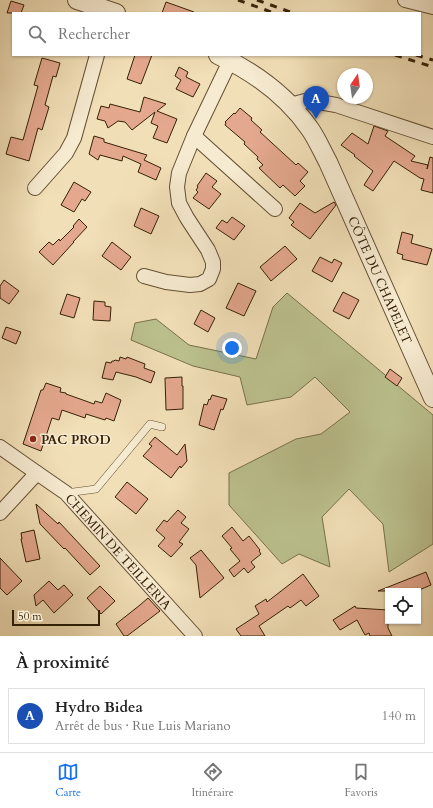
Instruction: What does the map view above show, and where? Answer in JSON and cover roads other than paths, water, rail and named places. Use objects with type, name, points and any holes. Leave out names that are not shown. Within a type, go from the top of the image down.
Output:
[{"type":"street","points":[[77,0],[112,12]]},
{"type":"street","points":[[404,0],[433,7]]},
{"type":"street","points":[[35,188],[66,153],[74,138],[97,56]]},
{"type":"street","points":[[144,276],[166,282],[190,285],[200,284],[209,278],[213,269],[213,262],[208,250],[179,203],[177,187],[179,173],[224,58]]},
{"type":"street","name":"CÔTE DU CHAPELET","points":[[224,58],[254,75],[274,90],[290,105],[310,130],[328,162],[433,396]]},
{"type":"street","points":[[290,105],[305,101],[336,105],[433,137]]},
{"type":"street","points":[[194,136],[275,209]]},
{"type":"street","name":"CHEMIN DE TEILLERIA","points":[[0,447],[66,493],[195,636]]},
{"type":"street","points":[[0,513],[37,472]]},
{"type":"lane","points":[[66,493],[96,489],[150,424],[162,427]]},
{"type":"railway","points":[[238,0],[271,12]]},
{"type":"railway","points":[[257,0],[290,12]]},
{"type":"railway","points":[[398,56],[433,67]]},
{"type":"railway","points":[[419,56],[433,60]]},
{"type":"place","name":"Hydro Bidea","points":[[316,119]]},
{"type":"place","name":"PAC PROD","points":[[33,439]]}]
